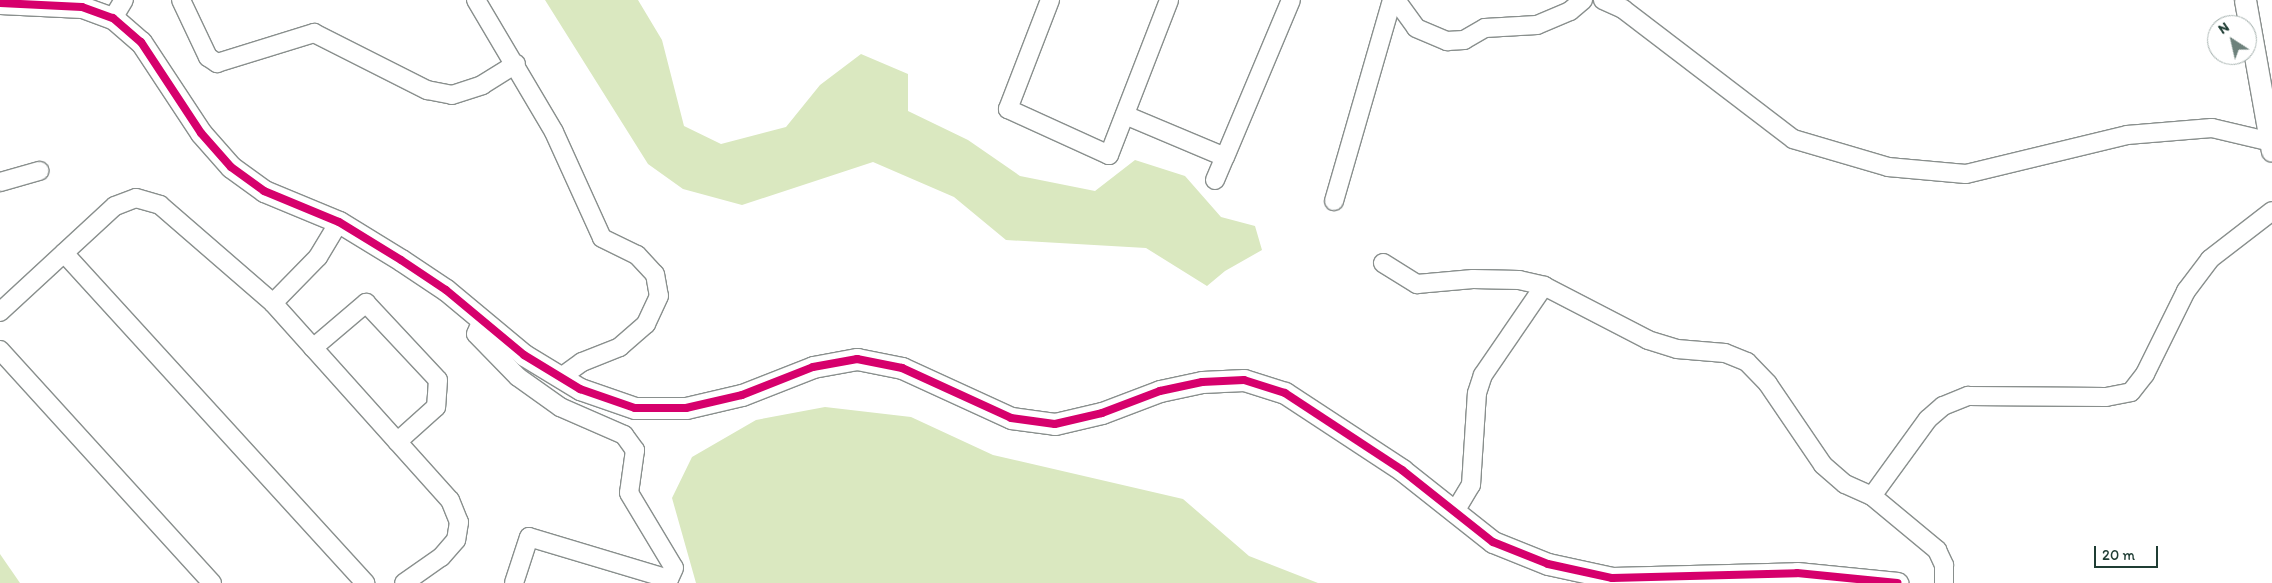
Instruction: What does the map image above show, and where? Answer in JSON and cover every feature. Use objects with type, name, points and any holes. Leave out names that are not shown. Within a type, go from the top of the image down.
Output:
[{"type":"street","points":[[113,18],[124,0]]},
{"type":"street","points":[[180,0],[208,57],[217,63],[314,33],[427,90],[452,95],[482,85],[516,64]]},
{"type":"street","points":[[476,0],[516,64],[554,132],[602,238],[637,255],[655,274],[659,296],[646,324],[620,347],[582,362],[561,378]]},
{"type":"street","points":[[1050,0],[1008,109],[1109,155],[1169,0]]},
{"type":"street","points":[[1215,180],[1291,0]]},
{"type":"street","points":[[1394,0],[1416,28],[1447,42],[1464,40],[1485,28],[1537,25],[1570,11],[1583,0]]},
{"type":"street","points":[[1334,201],[1394,0]]},
{"type":"street","points":[[1602,0],[1623,9],[1794,139],[1888,167],[1966,174],[2127,135],[2212,128],[2271,146],[2245,0]]},
{"type":"street","points":[[0,3],[82,7],[113,18],[141,42],[201,134],[231,167],[264,191],[339,222],[446,290],[524,355],[561,378],[580,389],[635,408],[686,408],[742,395],[813,367],[857,359],[902,368],[1011,418],[1055,424],[1102,413],[1160,391],[1202,382],[1244,380],[1285,393],[1346,430],[1493,542],[1548,564],[1612,578],[1797,573],[1898,583]]},
{"type":"street","points":[[1125,115],[1225,156]]},
{"type":"street","points":[[0,182],[38,170]]},
{"type":"street","points":[[0,312],[115,206],[136,198],[160,205],[273,303],[450,500],[459,522],[456,540],[441,558],[404,583]]},
{"type":"street","points":[[1872,496],[1928,418],[1959,399],[1968,396],[2106,397],[2131,392],[2145,374],[2186,290],[2210,258],[2272,211]]},
{"type":"street","points":[[273,303],[318,258],[339,222]]},
{"type":"street","points":[[64,253],[366,583]]},
{"type":"street","points":[[1382,263],[1417,284],[1473,279],[1518,280],[1544,286],[1648,340],[1677,349],[1725,353],[1748,362],[1768,384],[1823,465],[1845,484],[1872,496],[1937,550],[1944,566],[1944,583]]},
{"type":"street","points":[[1454,513],[1471,484],[1477,392],[1482,375],[1544,286]]},
{"type":"street","points":[[314,348],[366,303],[438,380],[436,407],[398,442]]},
{"type":"street","points":[[482,320],[476,334],[518,377],[560,407],[624,436],[635,450],[629,493],[674,568],[669,579],[529,537],[514,583]]},
{"type":"street","points":[[0,350],[212,583]]},
{"type":"green space","points":[[545,0],[638,0],[662,40],[684,126],[721,144],[786,127],[820,85],[861,54],[908,74],[908,111],[968,140],[1020,176],[1095,191],[1135,160],[1185,176],[1221,217],[1255,226],[1262,250],[1225,271],[1207,286],[1146,248],[1006,240],[954,197],[873,162],[742,205],[683,189],[648,164]]},
{"type":"green space","points":[[825,407],[911,417],[993,455],[1183,499],[1249,556],[1318,583],[696,583],[672,498],[692,457],[756,420]]},
{"type":"green space","points":[[0,554],[20,583],[0,583]]},
{"type":"cycle path","points":[[0,3],[82,7],[113,18],[141,42],[201,133],[231,167],[264,191],[339,222],[401,260],[446,290],[524,355],[580,389],[635,408],[686,408],[742,395],[813,367],[857,359],[902,368],[1011,418],[1055,424],[1102,413],[1160,391],[1202,382],[1244,380],[1285,393],[1402,470],[1493,542],[1548,564],[1612,578],[1797,573],[1898,583]]}]
